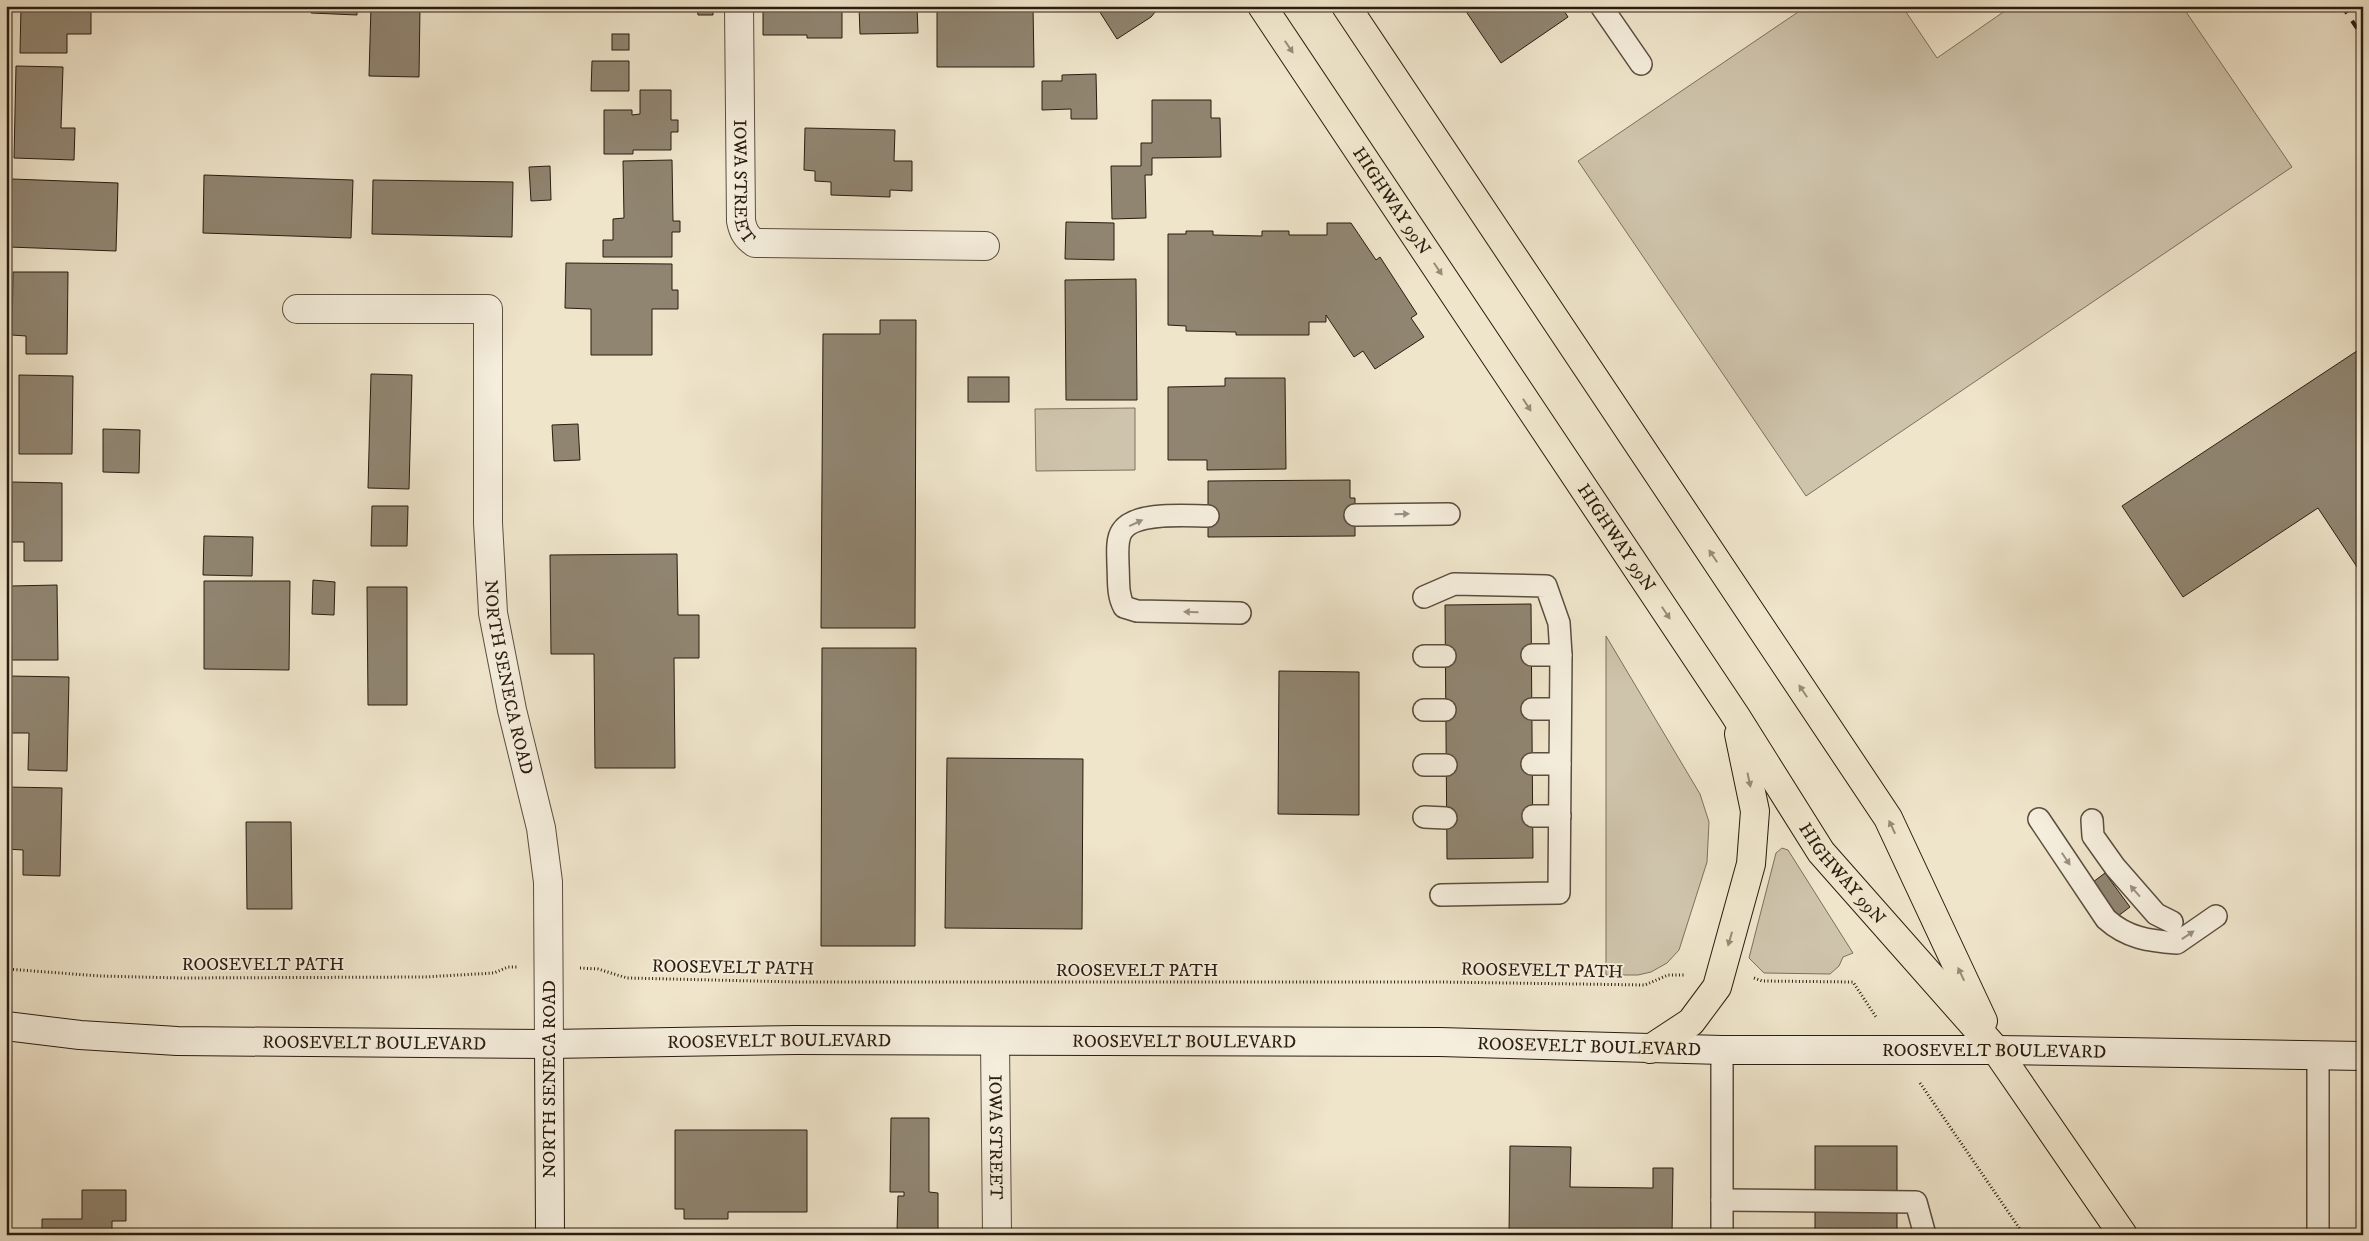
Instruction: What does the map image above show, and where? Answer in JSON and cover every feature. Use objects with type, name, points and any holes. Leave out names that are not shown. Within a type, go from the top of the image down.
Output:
[{"type":"main road","name":"IOWA STREET","points":[[739,6],[741,221],[743,231],[749,239],[755,243],[985,246]]},
{"type":"main road","name":"HIGHWAY 99N","points":[[1262,6],[1734,715],[1821,852],[1996,1050],[2123,1235]]},
{"type":"main road","name":"HIGHWAY 99N","points":[[1346,6],[1888,818],[1996,1050]]},
{"type":"main road","name":"NORTH SENECA ROAD","points":[[297,309],[488,309],[488,523],[494,613],[512,710],[541,828],[548,882],[550,1235]]},
{"type":"main road","points":[[1650,1049],[1691,1022],[1717,987],[1751,864],[1756,811],[1734,715]]},
{"type":"main road","name":"ROOSEVELT BOULEVARD","points":[[6,1026],[80,1035],[177,1041],[550,1044],[796,1040],[1440,1042],[1650,1049],[1996,1050],[2363,1056]]},
{"type":"main road","name":"IOWA STREET","points":[[995,1041],[996,1235]]},
{"type":"lane","points":[[1601,6],[1641,64]]},
{"type":"lane","points":[[1355,515],[1449,514]]},
{"type":"lane","points":[[1208,516],[1159,516],[1136,520],[1122,530],[1118,542],[1119,597],[1124,607],[1137,611],[1240,613]]},
{"type":"lane","points":[[1424,597],[1454,584],[1546,586],[1559,624],[1561,655],[1559,893],[1441,895]]},
{"type":"lane","points":[[1532,655],[1561,655]]},
{"type":"lane","points":[[1532,709],[1560,709]]},
{"type":"lane","points":[[1424,710],[1446,710]]},
{"type":"lane","points":[[1532,764],[1560,764]]},
{"type":"lane","points":[[1424,765],[1446,765]]},
{"type":"lane","points":[[1533,816],[1560,816]]},
{"type":"lane","points":[[1424,817],[1446,818]]},
{"type":"lane","points":[[2039,819],[2106,919],[2124,932],[2149,941],[2177,943],[2216,916]]},
{"type":"lane","points":[[2092,820],[2093,836],[2115,867],[2156,914],[2172,922]]},
{"type":"lane","points":[[1722,1050],[1722,1235]]},
{"type":"lane","points":[[2318,1055],[2318,1235]]},
{"type":"lane","points":[[1722,1200],[1916,1202],[1925,1235]]},
{"type":"path","name":"ROOSEVELT PATH","points":[[6,969],[101,976],[180,978],[424,977],[494,973],[508,967],[519,967]]},
{"type":"path","name":"ROOSEVELT PATH","points":[[584,968],[598,968],[627,978],[805,982],[1440,982],[1645,985],[1668,975],[1690,975]]},
{"type":"path","points":[[1745,976],[1762,981],[1853,982],[1862,996]]},
{"type":"path","points":[[1936,1107],[2024,1235]]},
{"type":"shaded area","points":[[1807,6],[1902,6],[1937,58],[2012,6],[2182,6],[2292,167],[1806,496],[1578,161]]},
{"type":"shaded area","points":[[1135,408],[1135,470],[1036,471],[1035,409]]},
{"type":"shaded area","points":[[1606,636],[1700,794],[1709,822],[1707,862],[1679,950],[1667,963],[1651,972],[1638,975],[1606,975]]},
{"type":"shaded area","points":[[1782,848],[1788,850],[1853,953],[1843,957],[1839,966],[1830,974],[1764,973],[1749,958],[1776,853]]},
{"type":"building","points":[[21,6],[91,6],[91,34],[67,34],[67,53],[20,53]]},
{"type":"building","points":[[312,6],[357,6],[357,15],[311,13]]},
{"type":"building","points":[[371,6],[420,7],[419,77],[369,76]]},
{"type":"building","points":[[697,6],[713,6],[713,15],[698,15]]},
{"type":"building","points":[[763,6],[842,6],[842,38],[807,38],[807,35],[763,35]]},
{"type":"building","points":[[859,6],[917,6],[918,33],[860,34]]},
{"type":"building","points":[[937,6],[1033,6],[1034,67],[937,67]]},
{"type":"building","points":[[1096,6],[1160,6],[1151,17],[1117,39]]},
{"type":"building","points":[[1561,6],[1568,17],[1501,63],[1463,7]]},
{"type":"building","points":[[612,34],[629,34],[629,50],[612,50]]},
{"type":"building","points":[[592,61],[629,61],[629,91],[591,91]]},
{"type":"building","points":[[16,66],[63,67],[61,128],[75,128],[74,160],[14,158]]},
{"type":"building","points":[[1096,74],[1097,119],[1071,119],[1071,109],[1042,110],[1042,81],[1062,81],[1062,75]]},
{"type":"building","points":[[640,90],[671,90],[671,120],[678,120],[678,132],[671,132],[671,150],[633,150],[633,154],[604,154],[604,110],[632,110],[632,115],[640,114]]},
{"type":"building","points":[[1152,100],[1211,100],[1211,118],[1220,118],[1221,157],[1152,158],[1152,175],[1145,175],[1146,218],[1112,219],[1111,166],[1141,166],[1141,143],[1152,143]]},
{"type":"building","points":[[805,128],[895,130],[894,161],[912,161],[912,191],[890,190],[890,197],[831,195],[831,182],[815,181],[815,171],[804,170]]},
{"type":"building","points":[[672,160],[673,221],[680,221],[680,232],[672,232],[672,257],[603,257],[603,240],[613,240],[613,219],[624,218],[623,161]]},
{"type":"building","points":[[550,166],[551,200],[531,201],[529,167]]},
{"type":"building","points":[[204,175],[353,180],[351,238],[203,233]]},
{"type":"building","points":[[12,179],[118,183],[116,251],[9,247]]},
{"type":"building","points":[[373,180],[513,182],[512,237],[372,234]]},
{"type":"building","points":[[1066,222],[1114,223],[1114,260],[1065,259]]},
{"type":"building","points":[[1327,223],[1351,223],[1376,260],[1380,257],[1417,314],[1411,318],[1424,337],[1375,369],[1363,351],[1354,357],[1326,315],[1326,322],[1309,322],[1309,335],[1236,335],[1236,332],[1186,331],[1186,326],[1168,325],[1168,234],[1186,234],[1186,231],[1213,231],[1213,235],[1262,236],[1262,231],[1289,231],[1289,235],[1327,235]]},
{"type":"building","points":[[566,263],[672,264],[672,290],[678,290],[678,309],[652,309],[652,355],[591,355],[591,309],[565,308]]},
{"type":"building","points":[[13,272],[68,272],[67,354],[26,354],[26,336],[12,335]]},
{"type":"building","points":[[1136,279],[1137,400],[1066,400],[1065,280]]},
{"type":"building","points":[[880,320],[916,320],[915,628],[821,628],[823,334],[880,334]]},
{"type":"building","points":[[2363,347],[2363,576],[2318,508],[2183,597],[2122,506]]},
{"type":"building","points":[[371,374],[412,375],[409,489],[368,488]]},
{"type":"building","points":[[19,375],[73,376],[72,454],[19,454]]},
{"type":"building","points":[[968,377],[1009,377],[1009,402],[968,402]]},
{"type":"building","points":[[1225,378],[1285,378],[1286,469],[1207,470],[1207,460],[1168,460],[1168,387],[1225,386]]},
{"type":"building","points":[[578,424],[580,460],[554,461],[552,425]]},
{"type":"building","points":[[103,429],[140,430],[139,473],[103,472]]},
{"type":"building","points":[[1350,480],[1350,498],[1355,498],[1355,536],[1208,537],[1208,481]]},
{"type":"building","points":[[12,482],[62,483],[62,561],[24,561],[24,542],[12,542]]},
{"type":"building","points":[[372,506],[408,506],[407,546],[371,546]]},
{"type":"building","points":[[204,536],[253,537],[252,576],[203,575]]},
{"type":"building","points":[[677,554],[678,615],[699,615],[699,658],[674,658],[675,768],[595,768],[594,654],[551,654],[550,555]]},
{"type":"building","points":[[313,580],[335,582],[334,615],[312,614]]},
{"type":"building","points":[[204,581],[290,581],[289,670],[204,669]]},
{"type":"building","points":[[57,585],[58,660],[12,660],[11,586]]},
{"type":"building","points":[[367,587],[407,587],[407,705],[368,705]]},
{"type":"building","points":[[1531,604],[1533,858],[1447,859],[1445,605]]},
{"type":"building","points":[[822,648],[916,648],[915,946],[821,946]]},
{"type":"building","points":[[1279,671],[1359,672],[1359,815],[1278,814]]},
{"type":"building","points":[[9,676],[69,677],[67,771],[28,770],[29,733],[7,733]]},
{"type":"building","points":[[947,758],[1083,759],[1082,929],[945,928]]},
{"type":"building","points":[[6,787],[62,788],[60,876],[23,875],[23,850],[6,849]]},
{"type":"building","points":[[246,822],[291,822],[292,909],[247,909]]},
{"type":"building","points":[[2105,873],[2130,907],[2118,916],[2093,882]]},
{"type":"building","points":[[891,1118],[929,1118],[929,1192],[938,1193],[938,1230],[897,1230],[898,1196],[904,1196],[904,1192],[890,1192]]},
{"type":"building","points":[[675,1130],[807,1130],[807,1212],[728,1212],[728,1219],[684,1219],[684,1209],[675,1209]]},
{"type":"building","points":[[1510,1146],[1571,1147],[1570,1187],[1653,1188],[1653,1168],[1673,1168],[1672,1235],[1509,1235]]},
{"type":"building","points":[[1815,1146],[1897,1146],[1897,1235],[1815,1235]]},
{"type":"building","points":[[82,1190],[126,1190],[126,1221],[112,1221],[112,1235],[42,1235],[42,1219],[82,1219]]},
{"type":"building","points":[[194,1230],[210,1230],[210,1235],[194,1235]]},
{"type":"railway","points":[[2342,6],[2363,37]]}]
